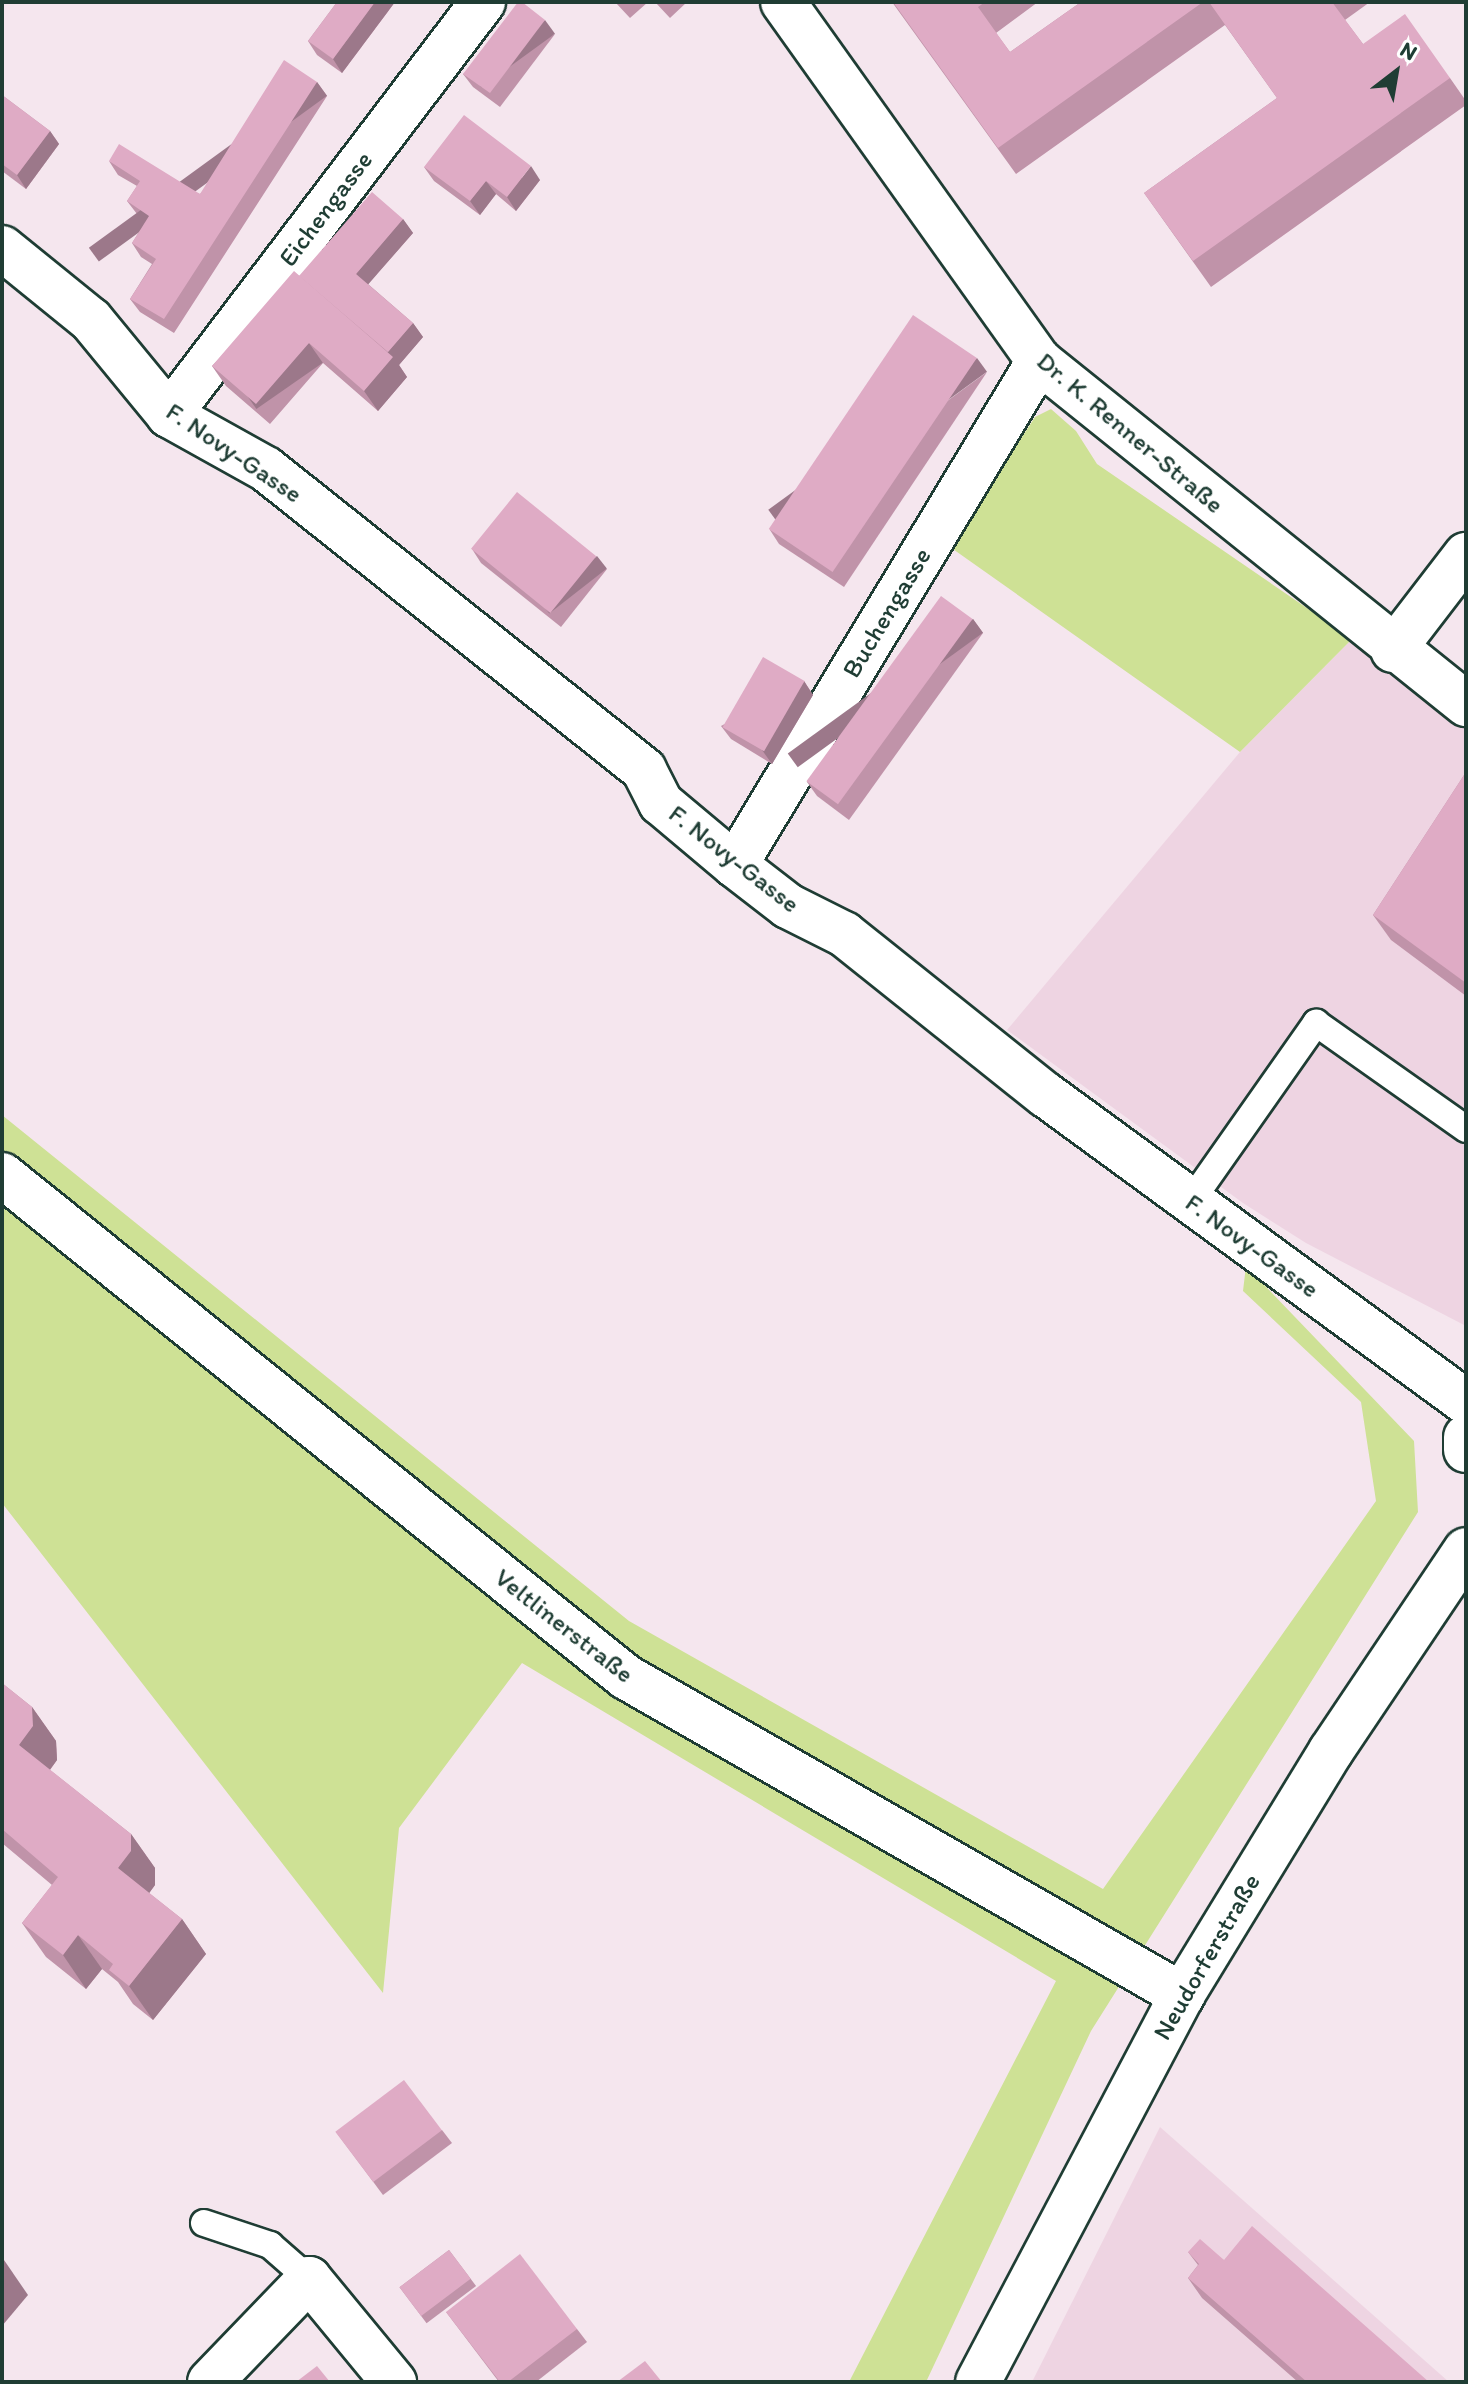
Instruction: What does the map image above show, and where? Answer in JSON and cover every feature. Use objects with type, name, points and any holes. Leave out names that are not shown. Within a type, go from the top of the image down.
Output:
[{"type":"street","name":"Eichengasse","points":[[169,415],[483,2]]},
{"type":"street","name":"Dr. K. Renner-Straße","points":[[783,2],[1039,361],[1393,650],[1466,704]]},
{"type":"street","name":"F. Novy-Gasse","points":[[2,248],[91,320],[169,415],[266,469],[644,770],[661,803],[735,865],[788,906],[844,934],[1046,1095],[1466,1402]]},
{"type":"street","name":"Buchengasse","points":[[735,865],[1039,361]]},
{"type":"street","points":[[1393,650],[1466,555]]},
{"type":"street","name":"Veltlinerstraße","points":[[2,1175],[626,1677],[1182,1995]]},
{"type":"street","points":[[1466,1437],[1466,1450]]},
{"type":"street","name":"Neudorferstraße","points":[[978,2382],[1182,1995],[1331,1751],[1466,1550]]},
{"type":"street","points":[[210,2382],[309,2279],[394,2382]]},
{"type":"lane","points":[[1191,1201],[1316,1023],[1466,1129]]},
{"type":"lane","points":[[204,2223],[270,2245],[309,2279]]},
{"type":"shaded area","points":[[1352,639],[1466,725],[1466,1326],[1306,1243],[1243,1203],[1007,1030],[1240,752]]},
{"type":"shaded area","points":[[1160,2127],[1449,2382],[1032,2382]]},
{"type":"green space","points":[[1051,409],[1076,431],[1097,464],[1352,639],[1240,752],[950,547],[1035,417]]},
{"type":"green space","points":[[2,1115],[629,1621],[1103,1889],[1376,1501],[1361,1402],[1243,1291],[1246,1266],[1414,1441],[1418,1512],[1091,2031],[926,2382],[849,2382],[1056,1981],[522,1663],[399,1828],[383,1993],[2,1503]]},
{"type":"building","points":[[337,2],[375,2],[333,59],[308,41]]},
{"type":"building","points":[[518,2],[545,20],[490,93],[463,74]]},
{"type":"building","points":[[893,2],[985,2],[978,7],[1010,52],[1081,2],[1203,2],[998,148]]},
{"type":"building","points":[[1209,2],[1332,2],[1363,44],[1405,14],[1450,78],[1193,261],[1144,193],[1277,98]]},
{"type":"building","points":[[284,60],[317,82],[164,319],[130,299],[156,259],[132,243],[149,216],[127,201],[140,181],[109,161],[119,144],[200,194]]},
{"type":"building","points":[[2,95],[50,131],[17,175],[2,164]]},
{"type":"building","points":[[464,115],[531,166],[507,197],[486,181],[470,201],[424,167]]},
{"type":"building","points":[[372,192],[403,219],[356,274],[413,323],[388,352],[299,276]]},
{"type":"building","points":[[294,271],[393,357],[364,391],[309,343],[256,404],[212,366]]},
{"type":"building","points":[[913,315],[977,358],[833,572],[769,529]]},
{"type":"building","points":[[517,492],[596,556],[550,613],[471,549]]},
{"type":"building","points":[[941,596],[973,619],[838,804],[806,781]]},
{"type":"building","points":[[763,657],[805,681],[764,751],[722,727]]},
{"type":"building","points":[[1466,772],[1466,983],[1373,915]]},
{"type":"building","points":[[2,1683],[32,1707],[33,1726],[19,1745],[131,1834],[131,1851],[118,1868],[182,1919],[129,1986],[109,1970],[113,1964],[78,1935],[63,1955],[22,1923],[58,1877],[2,1829]]},
{"type":"building","points":[[404,2080],[442,2130],[373,2182],[335,2132]]},
{"type":"building","points":[[1252,2226],[1429,2382],[1307,2382],[1188,2278],[1199,2264],[1188,2252],[1200,2239],[1224,2260]]},
{"type":"building","points":[[449,2250],[471,2279],[421,2316],[399,2287]]},
{"type":"building","points":[[520,2254],[577,2329],[508,2382],[500,2382],[446,2312]]},
{"type":"building","points":[[645,2361],[662,2382],[617,2382]]},
{"type":"building","points":[[317,2366],[330,2382],[296,2382]]}]
